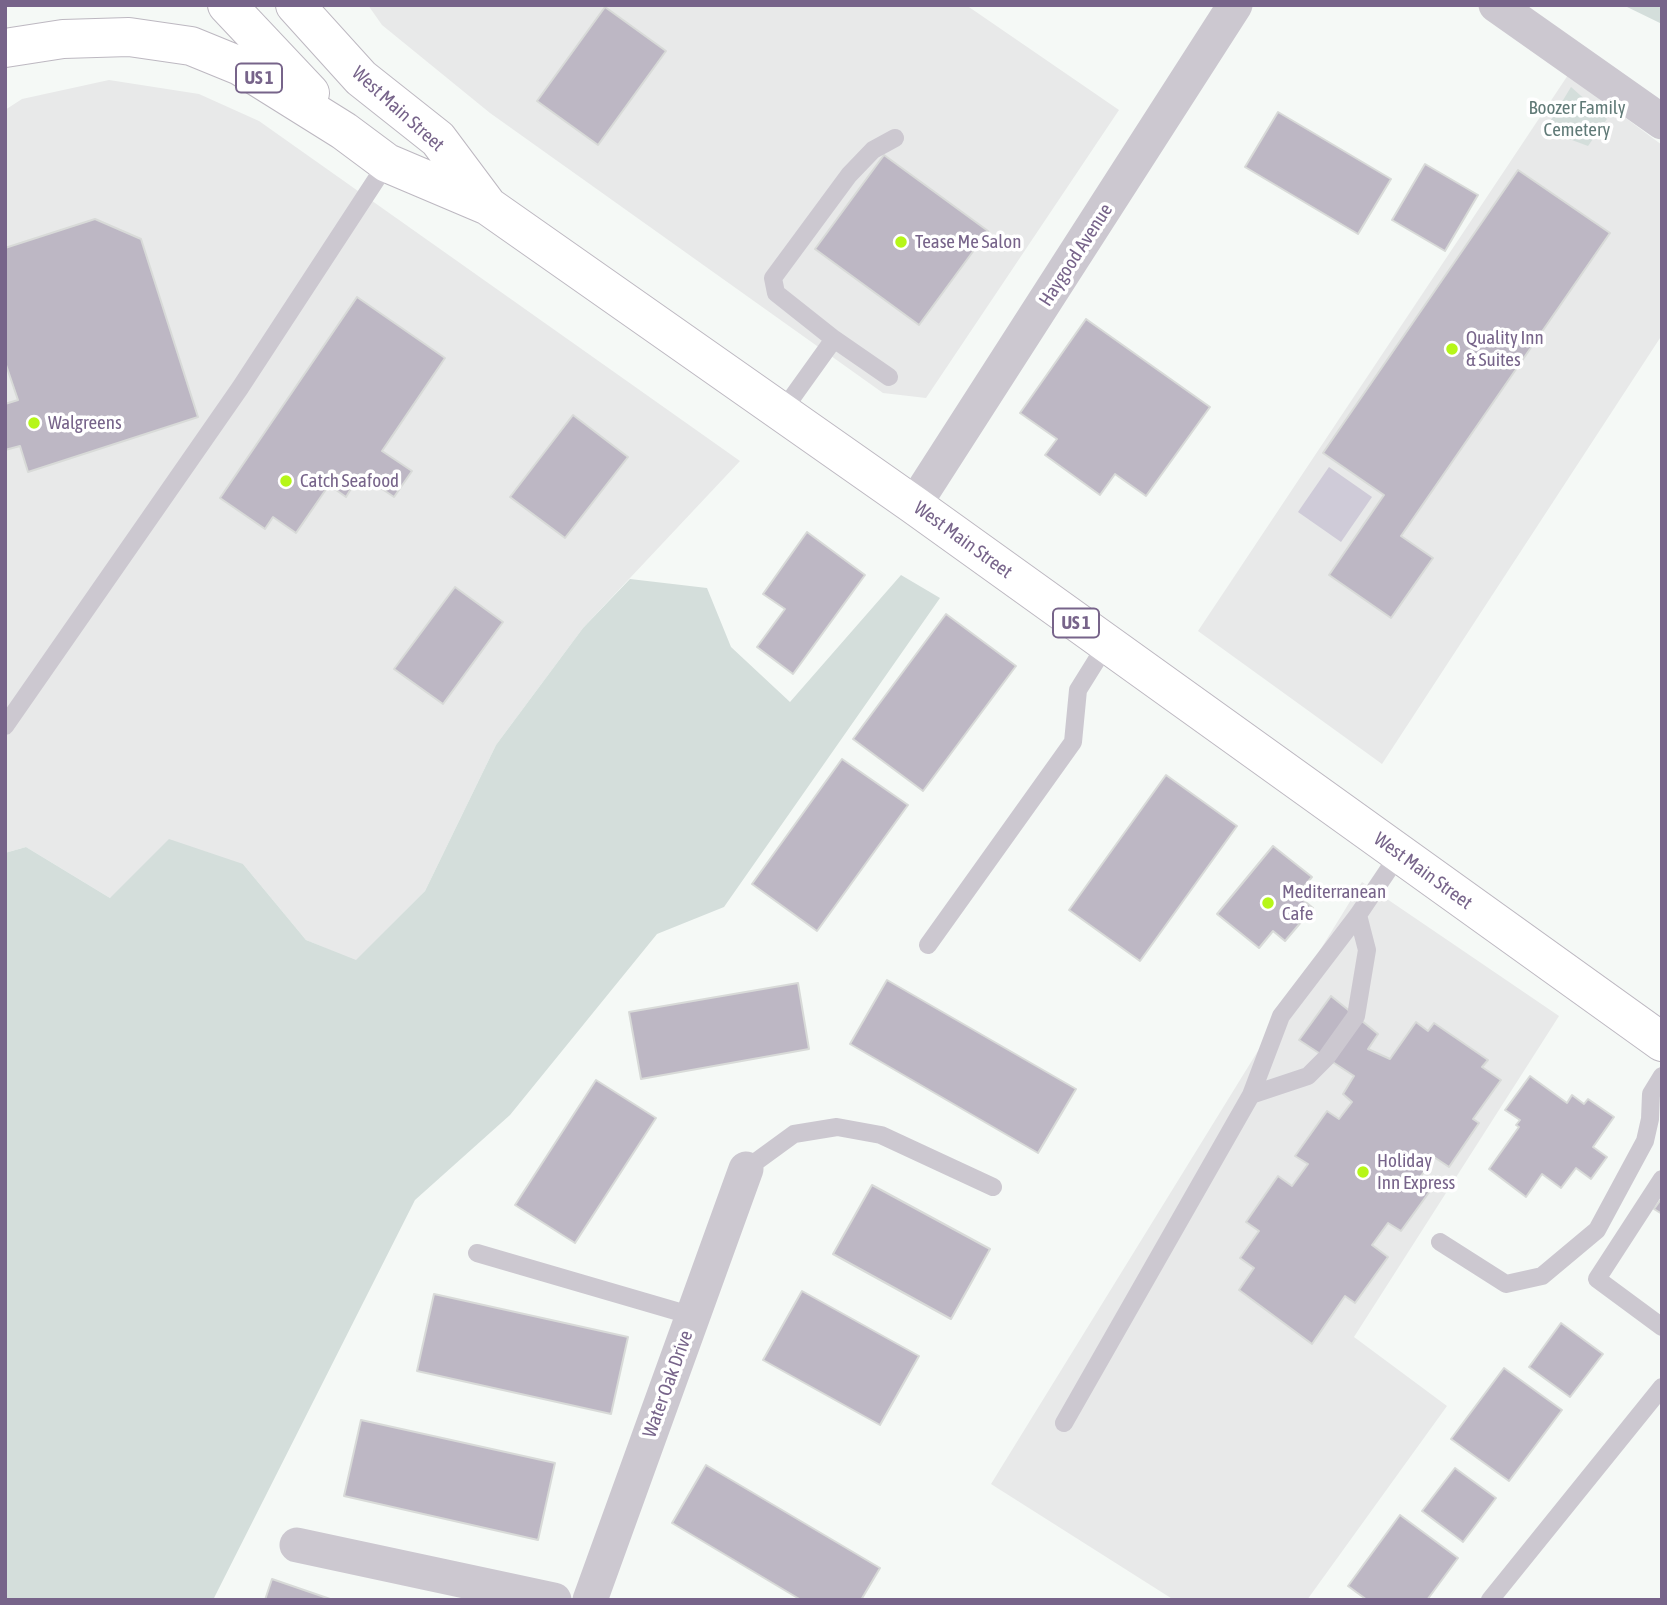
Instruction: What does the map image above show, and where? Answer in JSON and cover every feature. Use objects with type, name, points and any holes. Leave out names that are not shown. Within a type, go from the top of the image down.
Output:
[{"type":"main road","points":[[227,5],[344,131]]},
{"type":"main road","name":"West Main Street","points":[[295,5],[361,78],[438,139],[488,206],[914,505],[1662,1042]]},
{"type":"main road","name":"US 1","points":[[5,48],[62,39],[129,37],[191,46],[240,66],[344,131],[387,163],[488,206]]},
{"type":"street","name":"Haygood Avenue","points":[[914,505],[1236,5]]},
{"type":"street","points":[[1496,5],[1662,122]]},
{"type":"street","name":"Water Oak Drive","points":[[590,1600],[746,1169]]},
{"type":"street","points":[[297,1545],[554,1600]]},
{"type":"lane","points":[[889,377],[834,339],[776,293],[773,278],[849,175],[873,150],[895,138]]},
{"type":"lane","points":[[5,726],[240,388],[387,163]]},
{"type":"lane","points":[[781,413],[834,339]]},
{"type":"lane","points":[[928,945],[1073,742],[1078,690],[1106,645]]},
{"type":"lane","points":[[1064,1423],[1251,1095],[1281,1016],[1358,915],[1399,854]]},
{"type":"lane","points":[[1251,1095],[1308,1076],[1326,1058],[1356,1016],[1367,950],[1358,915]]},
{"type":"lane","points":[[1440,1242],[1506,1284],[1542,1276],[1597,1230],[1645,1140],[1650,1119],[1650,1094],[1662,1076]]},
{"type":"lane","points":[[746,1169],[794,1134],[837,1127],[881,1135],[993,1187]]},
{"type":"lane","points":[[1662,1179],[1597,1279],[1662,1327]]},
{"type":"lane","points":[[477,1253],[693,1316]]},
{"type":"lane","points":[[1490,1600],[1662,1387]]},
{"type":"shaded area","points":[[368,5],[966,5],[1119,110],[926,398],[883,393],[490,113],[382,25]]},
{"type":"shaded area","points":[[1568,75],[1662,145],[1662,335],[1382,764],[1198,631]]},
{"type":"shaded area","points":[[109,80],[199,94],[259,121],[740,461],[583,628],[496,745],[425,891],[356,961],[306,940],[243,864],[110,898],[26,847],[5,853],[5,110],[22,99]]},
{"type":"shaded area","points":[[1329,467],[1372,497],[1341,542],[1298,512]]},
{"type":"shaded area","points":[[1362,882],[1559,1016],[1354,1337],[1447,1406],[1307,1600],[1174,1600],[991,1484]]},
{"type":"green space","points":[[1623,5],[1662,5],[1662,24]]},
{"type":"green space","name":"Boozer Family Cemetery","points":[[1571,87],[1607,119],[1588,146],[1545,130]]},
{"type":"green space","points":[[901,575],[940,598],[724,907],[657,934],[510,1115],[415,1200],[213,1600],[5,1600],[5,853],[26,847],[110,898],[169,839],[243,864],[306,940],[356,960],[425,891],[496,745],[583,628],[630,579],[707,588],[731,647],[790,702]]},
{"type":"building","points":[[605,7],[666,51],[598,145],[537,101]]},
{"type":"building","points":[[1278,112],[1391,179],[1358,234],[1245,167]]},
{"type":"building","points":[[884,155],[988,231],[919,325],[815,249]]},
{"type":"building","points":[[1425,164],[1478,195],[1445,251],[1392,220]]},
{"type":"building","points":[[1518,170],[1610,233],[1401,536],[1433,558],[1391,618],[1329,575],[1384,495],[1323,453]]},
{"type":"building","name":"Walgreens","points":[[95,219],[141,239],[198,417],[28,472],[20,446],[5,450],[5,404],[18,400],[5,362],[5,248]]},
{"type":"building","points":[[357,297],[445,358],[382,451],[412,471],[394,497],[360,474],[346,497],[329,485],[296,533],[273,517],[265,529],[220,498]]},
{"type":"building","points":[[1086,319],[1210,407],[1146,496],[1115,474],[1100,495],[1045,455],[1057,439],[1020,413]]},
{"type":"building","points":[[573,415],[628,457],[565,538],[510,497]]},
{"type":"building","points":[[807,532],[865,575],[793,674],[757,647],[785,609],[763,594]]},
{"type":"building","points":[[455,587],[503,622],[443,704],[394,669]]},
{"type":"building","points":[[946,614],[1016,666],[923,791],[853,739]]},
{"type":"building","points":[[842,759],[908,805],[817,931],[752,884]]},
{"type":"building","points":[[1166,775],[1237,826],[1140,961],[1069,910]]},
{"type":"building","points":[[1273,846],[1312,877],[1297,895],[1313,908],[1285,941],[1273,931],[1259,948],[1217,914]]},
{"type":"building","points":[[887,980],[1076,1089],[1038,1153],[850,1044]]},
{"type":"building","points":[[798,983],[809,1049],[641,1079],[629,1012]]},
{"type":"building","name":"Holiday Inn Express","points":[[1331,996],[1378,1034],[1368,1049],[1390,1059],[1416,1022],[1428,1031],[1434,1023],[1488,1060],[1482,1067],[1501,1080],[1473,1119],[1479,1123],[1449,1167],[1434,1157],[1417,1182],[1430,1191],[1401,1231],[1388,1223],[1372,1245],[1388,1257],[1355,1303],[1345,1296],[1312,1344],[1239,1290],[1254,1268],[1240,1258],[1259,1231],[1246,1222],[1278,1176],[1292,1186],[1308,1164],[1295,1156],[1327,1111],[1339,1119],[1352,1102],[1343,1094],[1354,1076],[1299,1040]]},
{"type":"building","points":[[1530,1076],[1567,1103],[1572,1095],[1584,1104],[1588,1099],[1614,1117],[1593,1147],[1607,1157],[1591,1179],[1576,1168],[1561,1188],[1542,1174],[1526,1197],[1489,1169],[1519,1127],[1516,1125],[1520,1120],[1505,1110]]},
{"type":"building","points":[[596,1080],[656,1118],[575,1243],[515,1205]]},
{"type":"building","points":[[872,1185],[990,1249],[951,1319],[833,1254]]},
{"type":"building","points":[[1662,1198],[1662,1214],[1654,1209]]},
{"type":"building","points":[[802,1291],[919,1356],[880,1425],[763,1360]]},
{"type":"building","points":[[434,1294],[628,1337],[611,1414],[417,1371]]},
{"type":"building","points":[[1561,1323],[1603,1354],[1570,1397],[1529,1367]]},
{"type":"building","points":[[1504,1368],[1562,1410],[1509,1481],[1451,1439]]},
{"type":"building","points":[[361,1420],[555,1463],[538,1540],[344,1496]]},
{"type":"building","points":[[706,1465],[880,1568],[861,1600],[801,1600],[672,1523]]},
{"type":"building","points":[[1455,1468],[1496,1498],[1463,1542],[1422,1511]]},
{"type":"building","points":[[1400,1515],[1458,1558],[1427,1600],[1367,1600],[1348,1586]]},
{"type":"building","points":[[272,1579],[333,1600],[265,1600]]},
{"type":"place","name":"Tease Me Salon","points":[[901,242]]},
{"type":"place","name":"Quality Inn & Suites","points":[[1452,349]]},
{"type":"place","name":"Walgreens","points":[[34,423]]},
{"type":"place","name":"Catch Seafood","points":[[286,481]]},
{"type":"place","name":"Mediterranean Cafe","points":[[1268,903]]},
{"type":"place","name":"Holiday Inn Express","points":[[1363,1172]]}]
